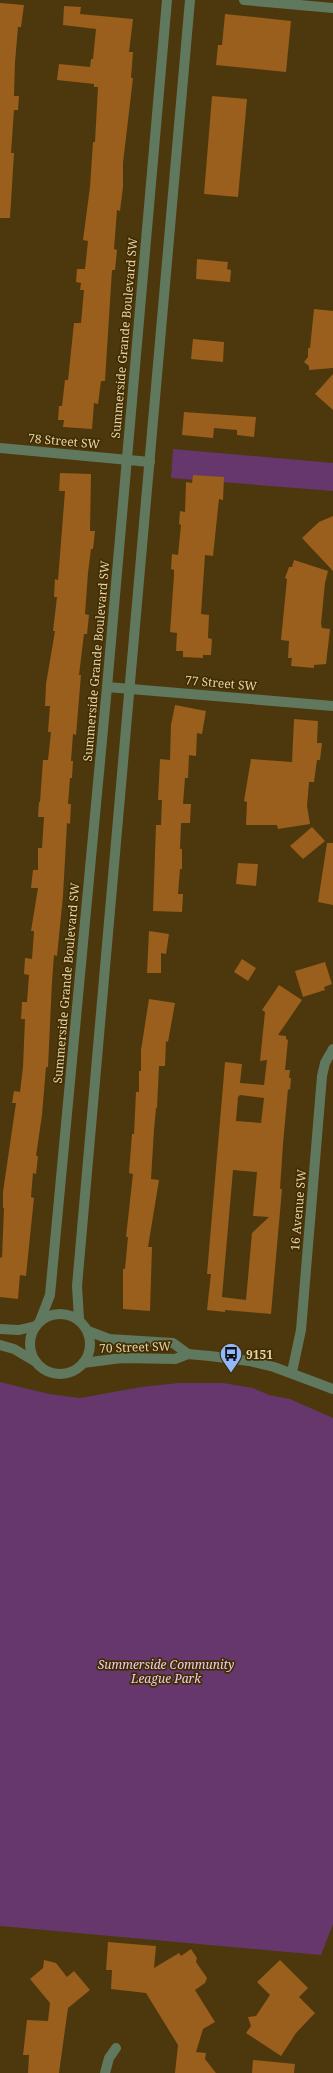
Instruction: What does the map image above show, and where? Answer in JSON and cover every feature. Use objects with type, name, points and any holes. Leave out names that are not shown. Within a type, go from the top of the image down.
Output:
[{"type":"street","name":"Summerside Grande Boulevard SW","points":[[38,1324],[50,1295],[107,687],[167,0]]},
{"type":"street","points":[[79,1319],[77,1286],[131,689],[190,0]]},
{"type":"street","points":[[244,0],[333,8]]},
{"type":"street","name":"78 Street SW","points":[[0,448],[150,462]]},
{"type":"street","name":"77 Street SW","points":[[107,687],[333,706]]},
{"type":"street","name":"16 Avenue SW","points":[[292,1372],[301,1330],[322,1076],[325,1063],[333,1050]]},
{"type":"street","points":[[0,1329],[19,1330],[38,1324],[55,1314],[71,1315],[79,1319],[88,1331],[91,1345],[89,1355],[79,1369],[64,1375],[48,1372],[37,1362],[32,1356],[30,1348],[32,1333],[38,1324]]},
{"type":"street","name":"70 Street SW","points":[[88,1331],[109,1339],[173,1343],[188,1354]]},
{"type":"street","points":[[0,1345],[14,1349],[37,1362]]},
{"type":"street","name":"70 Street SW","points":[[83,1363],[112,1359],[175,1359],[188,1354],[249,1361],[292,1372],[333,1389]]},
{"type":"street","points":[[105,2073],[109,2058],[116,2048]]},
{"type":"green space","points":[[173,449],[333,463],[333,491],[171,478]]},
{"type":"green space","name":"Summerside Community League Park","points":[[0,1382],[49,1394],[80,1398],[141,1387],[179,1383],[223,1383],[253,1388],[269,1395],[290,1399],[333,1418],[333,1924],[321,1955],[0,1926]]},
{"type":"building","points":[[0,3],[24,5],[21,27],[18,27],[15,62],[14,96],[19,96],[18,110],[14,110],[11,153],[14,153],[10,218],[0,218]]},
{"type":"building","points":[[64,6],[81,7],[80,14],[133,19],[129,52],[133,52],[131,78],[133,78],[123,163],[123,187],[120,211],[117,210],[114,249],[117,250],[115,270],[112,270],[105,381],[101,381],[98,404],[94,403],[92,429],[63,427],[64,420],[58,420],[59,406],[62,406],[65,380],[68,380],[74,323],[81,323],[84,290],[80,290],[81,283],[76,282],[77,269],[85,269],[88,241],[83,240],[90,187],[93,142],[95,142],[98,87],[94,87],[94,84],[57,80],[59,64],[90,67],[91,59],[93,59],[96,29],[63,25]]},
{"type":"building","points":[[225,14],[291,21],[286,72],[216,65],[218,45],[222,45]]},
{"type":"building","points":[[212,96],[247,99],[238,197],[204,194]]},
{"type":"building","points":[[197,259],[228,262],[227,269],[231,270],[230,282],[196,279]]},
{"type":"building","points":[[314,309],[333,311],[333,368],[309,370],[309,366],[304,362],[308,357],[308,348],[310,348]]},
{"type":"building","points":[[193,339],[224,342],[223,362],[191,359]]},
{"type":"building","points":[[333,374],[333,410],[315,394]]},
{"type":"building","points":[[184,412],[256,417],[254,437],[237,435],[237,430],[214,428],[213,438],[182,435]]},
{"type":"building","points":[[60,473],[91,474],[90,531],[95,531],[88,573],[85,614],[89,615],[87,634],[84,634],[79,675],[81,675],[76,735],[73,734],[71,761],[73,761],[72,778],[70,778],[68,804],[71,804],[70,824],[67,823],[63,896],[57,956],[54,955],[48,1067],[46,1067],[42,1115],[36,1156],[38,1156],[36,1174],[33,1173],[31,1197],[34,1198],[26,1276],[20,1275],[18,1299],[0,1297],[0,1257],[2,1258],[4,1208],[3,1192],[16,1103],[12,1103],[14,1091],[20,1092],[23,1067],[25,1019],[21,1019],[22,1002],[27,1002],[29,975],[24,974],[25,958],[32,959],[34,931],[31,931],[38,888],[31,888],[33,870],[38,870],[38,848],[42,848],[44,817],[38,817],[39,802],[43,760],[48,760],[51,732],[48,732],[50,706],[45,706],[46,684],[55,631],[53,631],[57,597],[54,597],[55,579],[58,580],[65,491],[59,491]]},
{"type":"building","points":[[193,475],[224,477],[223,500],[219,499],[213,556],[205,555],[201,614],[209,615],[208,638],[212,639],[211,655],[203,655],[203,658],[183,657],[183,651],[176,651],[177,633],[170,632],[174,575],[174,570],[171,569],[172,554],[178,555],[181,525],[179,524],[180,511],[185,512],[186,482],[192,483]]},
{"type":"building","points":[[333,516],[333,571],[302,538],[319,522]]},
{"type":"building","points":[[294,560],[328,571],[325,583],[321,624],[322,628],[330,629],[326,664],[314,665],[314,668],[291,666],[292,658],[288,658],[289,641],[281,640],[287,579],[285,578],[289,567],[292,567]]},
{"type":"building","points":[[175,705],[206,711],[202,734],[197,733],[196,756],[189,755],[188,778],[185,778],[183,804],[191,804],[190,823],[181,823],[180,849],[182,849],[182,869],[180,869],[178,894],[183,894],[182,912],[153,911],[156,825],[161,825],[162,800],[158,800],[160,759],[170,760],[171,725]]},
{"type":"building","points":[[294,719],[318,721],[317,743],[322,743],[320,760],[317,760],[314,782],[309,782],[307,806],[310,824],[278,829],[277,825],[246,825],[247,802],[244,801],[251,759],[292,762]]},
{"type":"building","points":[[312,827],[325,841],[303,859],[290,846]]},
{"type":"building","points":[[327,843],[333,843],[333,905],[318,902]]},
{"type":"building","points":[[238,863],[258,864],[256,886],[236,884]]},
{"type":"building","points":[[149,931],[169,934],[166,954],[161,953],[161,973],[147,973]]},
{"type":"building","points":[[242,959],[256,968],[248,981],[234,972]]},
{"type":"building","points":[[325,962],[332,984],[324,987],[325,990],[303,997],[295,971]]},
{"type":"building","points":[[279,985],[302,1000],[278,1035],[286,1036],[286,1039],[288,1040],[285,1070],[290,1070],[289,1078],[291,1078],[290,1090],[288,1089],[283,1144],[280,1189],[282,1189],[271,1314],[207,1310],[211,1274],[207,1274],[225,1062],[242,1064],[240,1083],[264,1085],[267,1060],[260,1061],[265,1012],[262,1010]],"holes":[[[240,1095],[264,1098],[261,1123],[236,1121],[238,1097]],[[233,1170],[257,1172],[253,1216],[269,1217],[252,1233],[246,1300],[222,1297]]]},
{"type":"building","points":[[149,999],[175,1003],[168,1042],[166,1041],[165,1066],[159,1066],[151,1179],[159,1180],[148,1247],[152,1247],[150,1311],[123,1309],[123,1269],[125,1269],[128,1237],[126,1237],[133,1174],[129,1173],[132,1134],[134,1134],[136,1092],[139,1092],[141,1050]]},
{"type":"building","points":[[108,1942],[156,1946],[154,1968],[179,1953],[181,1956],[191,1949],[197,1958],[196,1962],[207,1978],[205,1983],[195,1990],[215,2022],[203,2029],[196,2052],[206,2053],[205,2059],[216,2073],[175,2073],[178,2045],[146,1993],[111,1989],[112,1970],[106,1970]]},
{"type":"building","points":[[44,1960],[56,1963],[67,1977],[74,1971],[90,1990],[68,2008],[59,2073],[28,2073],[29,2055],[23,2055],[27,2020],[48,2021],[50,2003],[30,1979],[43,1968]]},
{"type":"building","points":[[280,1960],[308,1988],[299,1997],[315,2013],[296,2033],[281,2056],[246,2033],[251,2026],[248,2017],[256,2016],[270,1995],[257,1982]]},
{"type":"building","points":[[253,2060],[295,2064],[294,2073],[252,2073]]},
{"type":"place","name":"9151","points":[[231,1374]]}]
